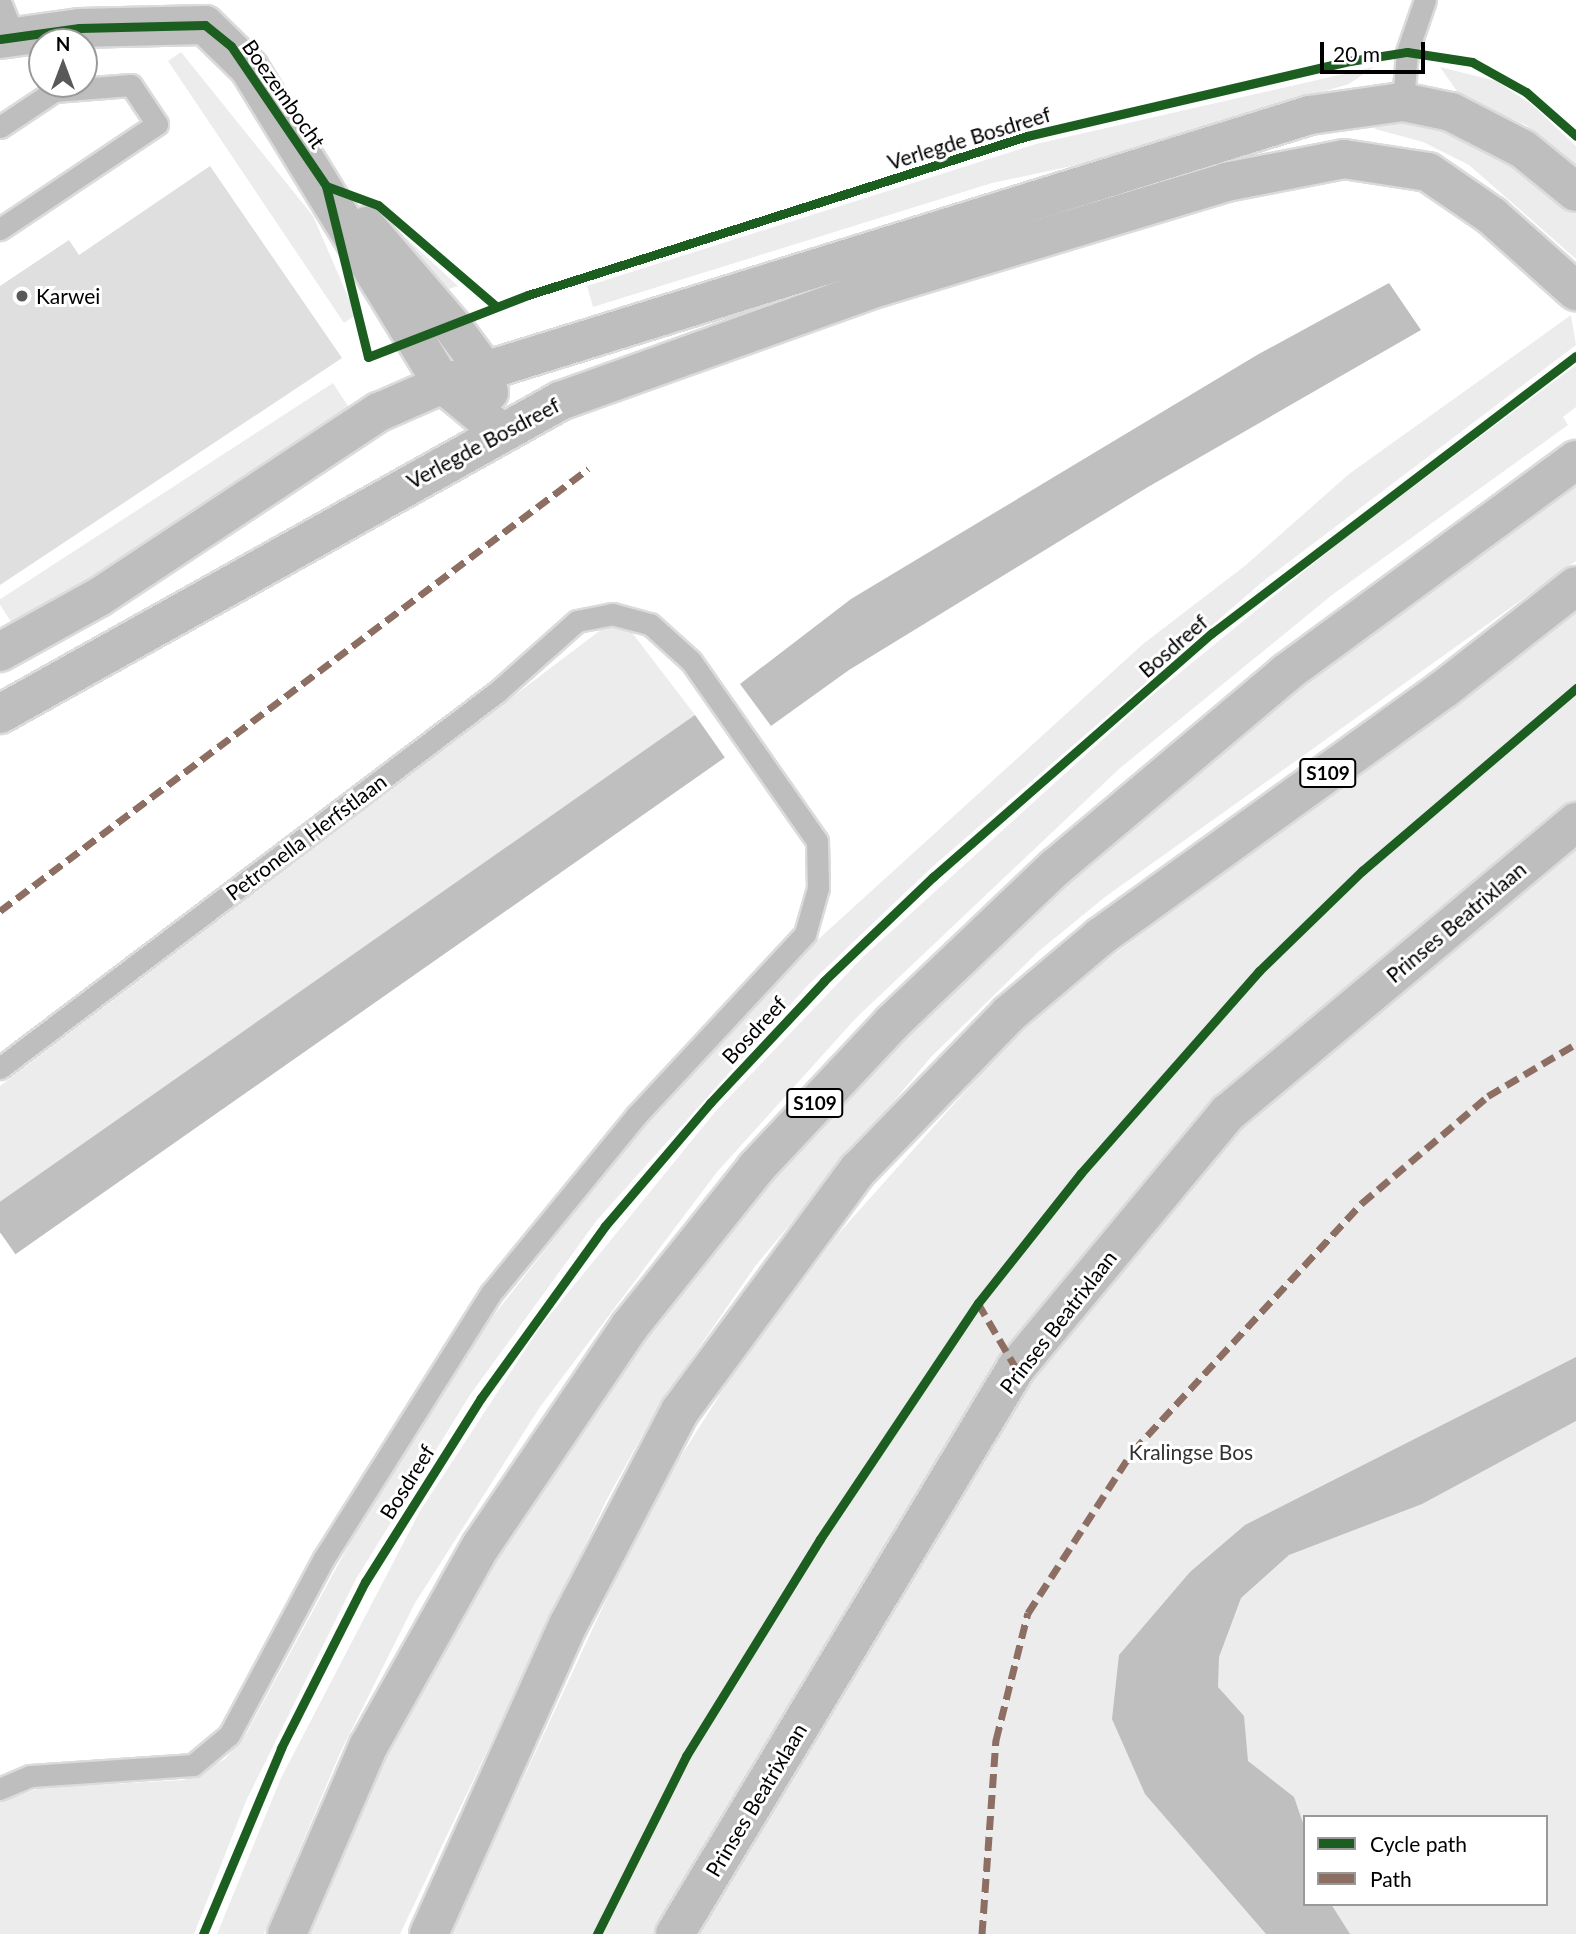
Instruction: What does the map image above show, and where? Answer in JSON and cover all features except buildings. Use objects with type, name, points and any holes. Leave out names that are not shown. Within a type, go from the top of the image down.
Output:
[{"type":"main road","name":"Boezembocht","points":[[5,26],[205,26],[249,68],[326,186],[443,384],[500,431]]},
{"type":"main road","points":[[0,652],[99,597],[379,412],[443,384],[483,368],[1296,119],[1352,105],[1404,102],[1479,124],[1576,192]]},
{"type":"main road","name":"Verlegde Bosdreef","points":[[0,714],[500,431],[560,401],[879,288],[1226,182],[1314,162],[1399,163],[1428,172],[1492,216],[1576,291]]},
{"type":"main road","name":"Boezembocht","points":[[326,186],[387,246],[483,368],[500,431]]},
{"type":"main road","name":"S109","points":[[288,1934],[368,1747],[481,1546],[631,1325],[756,1168],[892,1023],[1056,867],[1286,673],[1576,460]]},
{"type":"main road","name":"S109","points":[[429,1934],[568,1625],[680,1411],[858,1170],[1009,1014],[1100,937],[1444,689],[1576,586]]},
{"type":"main road","name":"Prinses Beatrixlaan","points":[[675,1934],[1016,1368],[1228,1114],[1576,822]]},
{"type":"lane","points":[[1404,102],[1407,52],[1425,0]]},
{"type":"lane","points":[[0,127],[54,91],[131,85],[157,124],[0,229]]},
{"type":"lane","name":"Petronella Herfstlaan","points":[[0,1068],[497,692],[551,639],[578,621],[612,614],[650,624],[691,660],[817,841],[818,888],[805,934],[636,1116],[491,1293],[324,1558],[229,1735],[193,1765],[30,1776],[0,1789]]},
{"type":"green space","points":[[181,52],[313,216],[356,315],[344,323],[168,61]]},
{"type":"green space","points":[[1374,67],[1349,84],[1081,164],[992,183],[593,307],[587,286],[1036,144]]},
{"type":"green space","points":[[1440,67],[1496,81],[1531,104],[1576,146],[1576,168],[1526,125],[1461,97]]},
{"type":"green space","points":[[1375,116],[1472,134],[1576,210],[1576,259],[1469,165],[1423,142],[1375,129]]},
{"type":"green space","points":[[400,238],[406,238],[458,286],[440,292]]},
{"type":"green space","points":[[1571,315],[1576,345],[1261,583],[931,868],[808,985],[597,1220],[470,1395],[356,1579],[246,1801],[194,1934],[0,1934],[0,1802],[40,1788],[184,1780],[225,1759],[246,1734],[389,1471],[479,1334],[637,1133],[812,945],[1143,644],[1246,565],[1349,474]]},
{"type":"green space","points":[[1576,365],[1576,407],[1563,417],[1568,425],[1332,595],[1119,769],[856,1018],[717,1172],[540,1407],[415,1603],[340,1753],[264,1934],[217,1934],[281,1778],[420,1511],[540,1327],[715,1112],[864,956],[1144,702],[1350,534]]},
{"type":"green space","points":[[333,383],[352,412],[17,630],[0,605],[0,599]]},
{"type":"green space","points":[[1576,471],[1576,561],[1105,897],[1039,951],[931,1057],[756,1265],[658,1407],[607,1499],[400,1934],[307,1934],[385,1750],[479,1572],[654,1324],[785,1163],[985,949],[1307,680]]},
{"type":"green space","name":"Kralingse Bos","points":[[1576,611],[1576,1934],[451,1934],[625,1559],[676,1464],[733,1374],[839,1233],[1002,1050],[1077,982]]},
{"type":"green space","points":[[627,626],[695,715],[0,1232],[0,1086],[602,629]]},
{"type":"shaded area","points":[[1389,283],[1421,330],[1148,487],[849,670],[771,726],[740,684],[851,599],[1257,355]]},
{"type":"shaded area","points":[[695,715],[725,758],[15,1254],[0,1232],[0,1202]]},
{"type":"shaded area","points":[[1576,1357],[1576,1421],[1422,1504],[1289,1555],[1241,1598],[1219,1657],[1218,1687],[1244,1716],[1248,1761],[1294,1797],[1303,1823],[1303,1906],[1332,1906],[1350,1934],[1266,1934],[1145,1794],[1112,1719],[1119,1655],[1190,1572],[1245,1525]]},
{"type":"marked path","points":[[0,911],[588,469]]},
{"type":"marked path","points":[[982,1934],[996,1740],[1028,1613],[1133,1451],[1362,1203],[1488,1096],[1576,1044]]},
{"type":"marked path","points":[[978,1303],[1016,1368]]},
{"type":"cycle path","points":[[0,39],[79,28],[205,25],[231,46],[326,186],[368,357],[528,295],[1027,136],[1350,61],[1407,52],[1472,62],[1526,92],[1576,136]]},
{"type":"cycle path","points":[[326,186],[378,205],[496,306]]},
{"type":"cycle path","name":"Bosdreef","points":[[203,1934],[281,1748],[365,1582],[481,1398],[605,1226],[710,1103],[824,981],[933,877],[1212,633],[1576,356]]},
{"type":"cycle path","points":[[597,1934],[686,1756],[820,1539],[978,1303],[1081,1173],[1259,971],[1362,871],[1576,688]]},
{"type":"place","name":"Karwei","points":[[22,296]]}]
